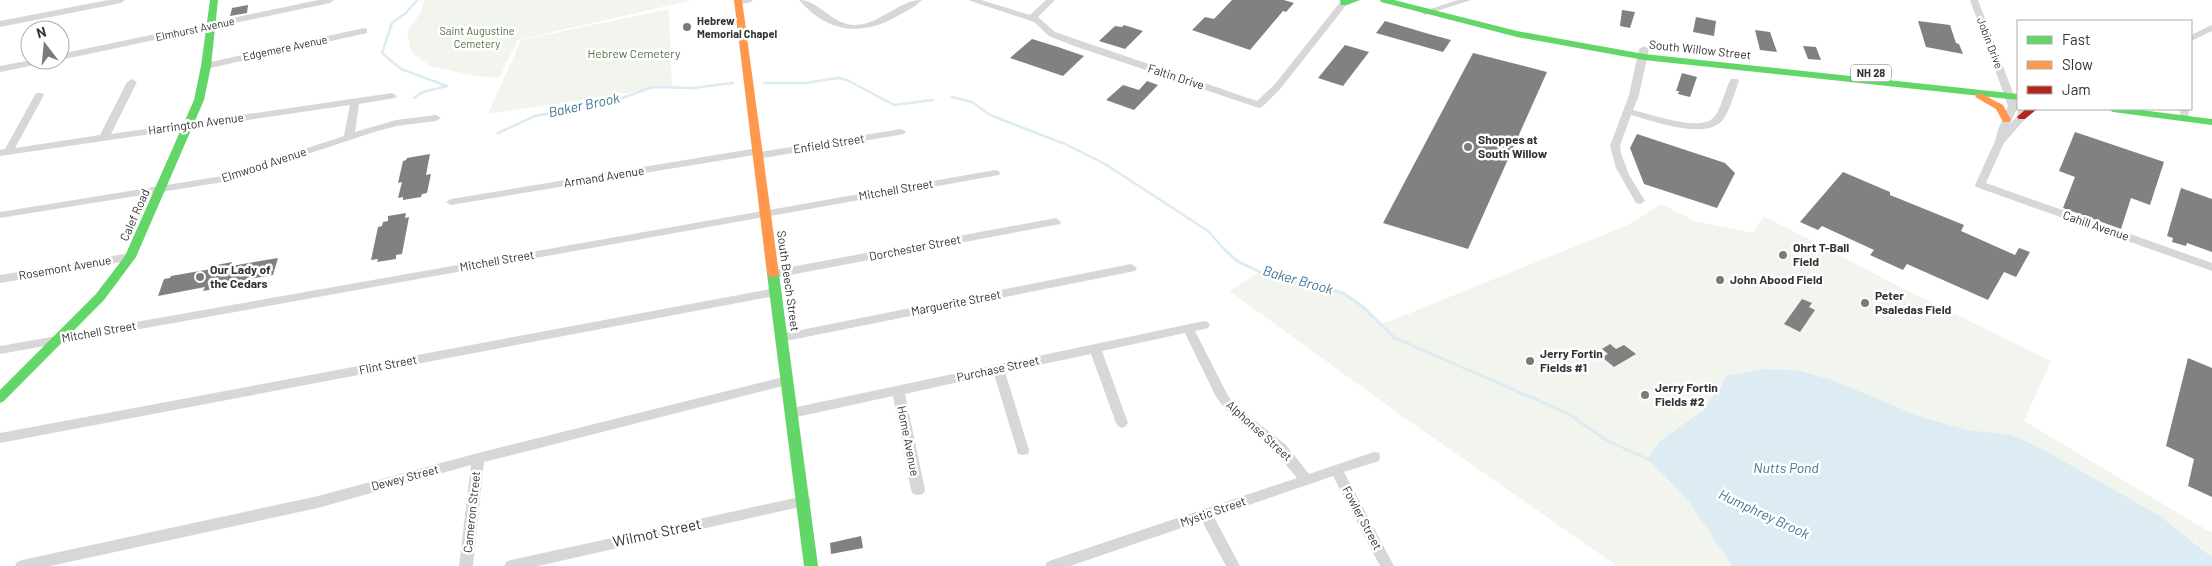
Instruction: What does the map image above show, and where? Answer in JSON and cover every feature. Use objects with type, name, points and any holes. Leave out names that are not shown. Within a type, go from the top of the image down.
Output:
[{"type":"main road","name":"Calef Road","points":[[0,398],[100,297],[130,257],[161,190],[202,92],[214,0]]},
{"type":"main road","name":"South Beech Street","points":[[742,0],[764,214],[774,274],[811,566]]},
{"type":"main road","points":[[1344,2],[1356,0]]},
{"type":"main road","name":"South Willow Street","points":[[1384,0],[1425,12],[1569,45],[2014,94]]},
{"type":"main road","name":"South Willow Street","points":[[1411,0],[1517,27],[1705,64],[2014,94]]},
{"type":"main road","points":[[1705,64],[1722,68],[1734,81],[1739,68]]},
{"type":"main road","points":[[1926,86],[1985,98],[2000,107],[2006,120]]},
{"type":"main road","points":[[2137,110],[2212,112]]},
{"type":"main road","points":[[2187,112],[2212,122]]},
{"type":"street","points":[[0,24],[121,0]]},
{"type":"street","name":"Elmhurst Avenue","points":[[70,55],[330,0]]},
{"type":"street","points":[[803,0],[835,23],[856,26],[868,25],[885,18],[918,0]]},
{"type":"street","name":"Faltin Drive","points":[[972,0],[1032,18],[1057,37],[1259,105],[1278,86],[1344,2]]},
{"type":"street","points":[[1032,18],[1051,0]]},
{"type":"street","points":[[1425,12],[1467,0]]},
{"type":"street","name":"Jobin Drive","points":[[1974,0],[2014,94]]},
{"type":"street","points":[[2192,38],[2212,28]]},
{"type":"street","name":"Edgemere Avenue","points":[[206,66],[364,31]]},
{"type":"street","points":[[1640,201],[1632,189],[1616,152],[1616,142],[1628,111],[1644,53]]},
{"type":"street","points":[[0,69],[20,65]]},
{"type":"street","points":[[1628,111],[1687,126],[1708,126],[1716,123],[1719,118],[1734,81]]},
{"type":"street","points":[[104,138],[132,82]]},
{"type":"street","points":[[2000,142],[2006,120],[2012,111],[2014,94]]},
{"type":"street","points":[[4,153],[39,95]]},
{"type":"street","name":"Harrington Avenue","points":[[4,153],[392,96]]},
{"type":"street","points":[[349,137],[355,102]]},
{"type":"street","points":[[2000,142],[2023,113]]},
{"type":"street","name":"Elmwood Avenue","points":[[0,215],[161,190],[235,176],[349,137],[396,124],[436,118]]},
{"type":"street","name":"Enfield Street","points":[[757,154],[901,132]]},
{"type":"street","name":"Cahill Avenue","points":[[2000,142],[1980,185],[2212,267]]},
{"type":"street","name":"Armand Avenue","points":[[451,202],[757,154]]},
{"type":"street","name":"Mitchell Street","points":[[0,350],[995,173]]},
{"type":"street","name":"Dorchester Street","points":[[774,274],[1056,222]]},
{"type":"street","name":"Rosemont Avenue","points":[[0,279],[130,257]]},
{"type":"street","name":"Marguerite Street","points":[[781,338],[1131,268]]},
{"type":"street","name":"Flint Street","points":[[0,438],[776,292]]},
{"type":"street","name":"Purchase Street","points":[[792,413],[1204,324]]},
{"type":"street","name":"Alphonse Street","points":[[1188,328],[1222,397],[1229,406],[1281,449],[1306,479]]},
{"type":"street","points":[[1095,348],[1122,423]]},
{"type":"street","points":[[998,369],[1023,450]]},
{"type":"street","name":"Dewey Street","points":[[22,566],[318,502],[478,458],[787,381]]},
{"type":"street","name":"Home Avenue","points":[[898,391],[918,490]]},
{"type":"street","name":"Mystic Street","points":[[1052,566],[1374,457]]},
{"type":"street","name":"Cameron Street","points":[[466,566],[478,458]]},
{"type":"street","name":"Fowler Street","points":[[1336,470],[1387,566]]},
{"type":"street","name":"Wilmot Street","points":[[511,566],[804,501]]},
{"type":"street","points":[[1206,515],[1233,566]]},
{"type":"green space","name":"Saint Augustine Cemetery","points":[[424,0],[693,0],[518,40],[499,78],[476,76],[430,66],[412,53],[407,32],[421,12]]},
{"type":"green space","name":"Hebrew Cemetery","points":[[669,9],[672,86],[488,114],[521,40]]},
{"type":"green space","points":[[1661,204],[1695,221],[1753,233],[1764,216],[1892,283],[2051,361],[2024,421],[2212,533],[2212,557],[2197,544],[2087,475],[2044,450],[2012,435],[1968,430],[1920,417],[1830,379],[1795,370],[1762,369],[1725,376],[1713,397],[1697,414],[1659,442],[1664,477],[1689,502],[1732,566],[1617,566],[1409,421],[1229,291],[1260,272],[1309,281],[1333,288],[1355,299],[1380,325],[1626,226]]},
{"type":"water","name":"Nutts Pond","points":[[1762,369],[1795,370],[1830,379],[1921,417],[1968,430],[2012,435],[2044,450],[2160,516],[2212,557],[2212,566],[1732,566],[1689,502],[1648,459],[1659,442],[1703,410],[1721,386],[1725,376]]},
{"type":"building","points":[[1232,0],[1284,0],[1294,3],[1286,12],[1283,11],[1250,50],[1192,30],[1205,17],[1214,19]]},
{"type":"building","points":[[248,5],[247,13],[230,16],[232,8]]},
{"type":"building","points":[[1622,10],[1635,12],[1630,28],[1620,26]]},
{"type":"building","points":[[1696,17],[1716,21],[1714,36],[1693,32]]},
{"type":"building","points":[[1385,21],[1451,40],[1443,52],[1376,33]]},
{"type":"building","points":[[1918,21],[1950,25],[1956,43],[1959,44],[1963,54],[1926,47]]},
{"type":"building","points":[[1124,25],[1143,31],[1125,49],[1099,41],[1115,26],[1122,27]]},
{"type":"building","points":[[1755,30],[1770,32],[1777,52],[1760,50]]},
{"type":"building","points":[[1032,39],[1084,56],[1063,76],[1010,58]]},
{"type":"building","points":[[1345,45],[1369,52],[1343,86],[1318,78]]},
{"type":"building","points":[[1803,46],[1816,47],[1821,60],[1808,59]]},
{"type":"building","name":"Shoppes at South Willow","points":[[1473,53],[1547,72],[1468,249],[1383,223]]},
{"type":"building","points":[[1682,73],[1697,77],[1690,97],[1678,94],[1679,91],[1676,91]]},
{"type":"building","points":[[1147,81],[1158,85],[1134,110],[1106,100],[1123,85],[1139,90]]},
{"type":"building","points":[[2075,132],[2164,162],[2150,205],[2131,198],[2121,229],[2063,208],[2075,177],[2059,171]]},
{"type":"building","points":[[1637,134],[1725,163],[1735,173],[1717,208],[1644,184],[1630,148]]},
{"type":"building","points":[[430,154],[426,175],[431,174],[427,193],[422,194],[421,197],[403,200],[403,197],[398,198],[402,182],[398,183],[403,161],[407,158]]},
{"type":"building","points":[[1843,172],[1890,192],[1890,195],[1964,225],[1961,231],[2015,255],[2019,248],[2030,252],[2016,277],[2004,272],[1988,300],[1907,264],[1903,270],[1870,255],[1874,250],[1822,226],[1818,230],[1800,222]]},
{"type":"building","points":[[2181,188],[2212,199],[2212,252],[2187,243],[2186,246],[2172,242],[2173,238],[2167,236]]},
{"type":"building","points":[[406,213],[405,218],[409,217],[402,254],[396,255],[396,259],[377,262],[378,259],[371,260],[378,227],[382,226],[383,222],[388,221],[388,216]]},
{"type":"building","name":"Our Lady of the Cedars","points":[[278,258],[273,275],[226,283],[225,287],[203,291],[205,287],[158,296],[164,279],[171,276],[211,269],[212,266],[232,262],[231,266]]},
{"type":"building","points":[[1802,299],[1812,303],[1809,307],[1815,310],[1800,332],[1784,324]]},
{"type":"building","points":[[1610,344],[1616,349],[1624,345],[1636,354],[1614,367],[1602,357],[1608,354],[1602,349]]},
{"type":"building","points":[[2188,358],[2212,368],[2212,497],[2188,486],[2194,459],[2166,446]]},
{"type":"building","points":[[861,536],[863,548],[831,554],[830,543]]},
{"type":"waterway","name":"Baker Brook","points":[[414,98],[423,92],[447,86],[401,69],[382,53],[392,23],[406,13],[417,0]]},
{"type":"waterway","name":"Baker Brook","points":[[764,83],[805,83],[838,78],[847,80],[894,105],[933,100]]},
{"type":"waterway","name":"Baker Brook","points":[[498,133],[535,116],[608,103],[653,87],[693,88],[733,83]]},
{"type":"waterway","name":"Baker Brook","points":[[952,97],[972,102],[990,115],[1065,144],[1105,164],[1208,231],[1224,249]]},
{"type":"waterway","name":"Baker Brook","points":[[1224,249],[1237,261],[1262,273],[1343,293],[1363,307],[1395,338],[1567,413],[1608,441],[1652,461]]},
{"type":"traffic: fast","points":[[0,398],[100,297],[130,257],[199,100],[206,66],[214,0]]},
{"type":"traffic: fast","points":[[1344,0],[1344,3],[1356,0]]},
{"type":"traffic: fast","points":[[1384,0],[1517,34],[1644,57],[2017,97]]},
{"type":"traffic: fast","points":[[2121,110],[2212,122]]},
{"type":"traffic: fast","points":[[773,274],[811,566]]},
{"type":"traffic: slow","points":[[738,0],[773,274]]},
{"type":"traffic: slow","points":[[1980,96],[2000,107],[2006,120]]},
{"type":"traffic: jam","points":[[2022,117],[2031,110]]},
{"type":"place","name":"Hebrew Memorial Chapel","points":[[687,27]]},
{"type":"place","name":"Shoppes at South Willow","points":[[1468,147]]},
{"type":"place","name":"Ohrt T-Ball Field","points":[[1783,255]]},
{"type":"place","name":"Our Lady of the Cedars","points":[[200,277]]},
{"type":"place","name":"John Abood Field","points":[[1720,280]]},
{"type":"place","name":"Peter Psaledas Field","points":[[1865,303]]},
{"type":"place","name":"Jerry Fortin Fields #1","points":[[1530,361]]},
{"type":"place","name":"Jerry Fortin Fields #2","points":[[1645,395]]},
{"type":"water label","name":"Humphrey Brook","points":[[1764,514]]}]
